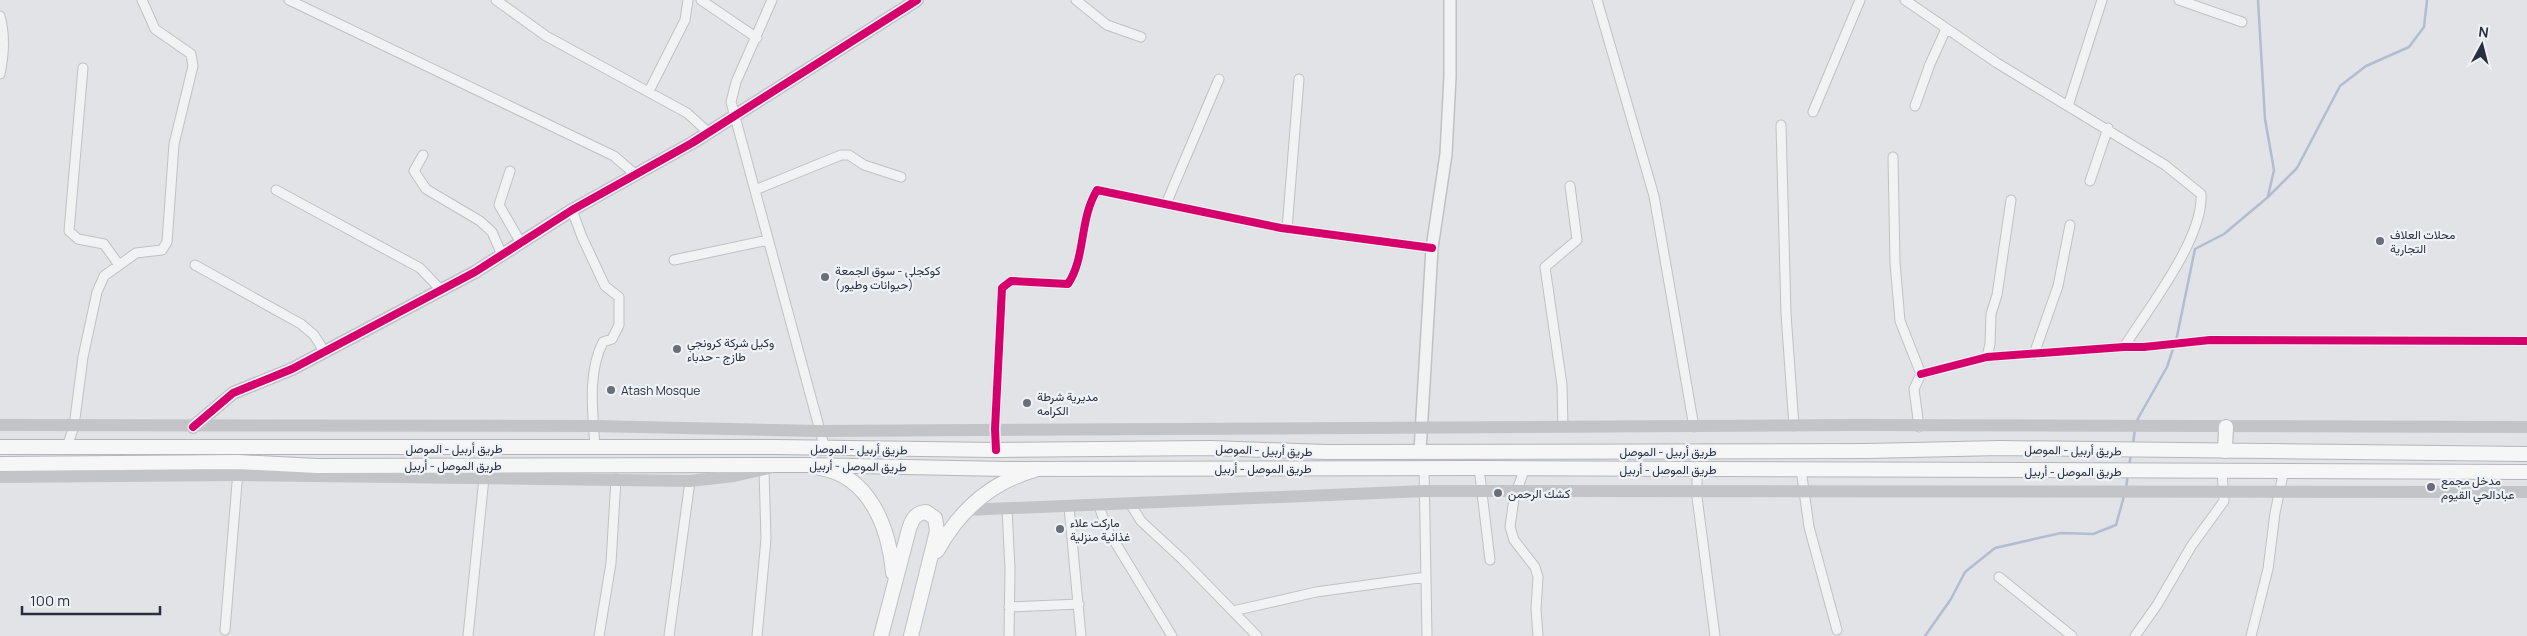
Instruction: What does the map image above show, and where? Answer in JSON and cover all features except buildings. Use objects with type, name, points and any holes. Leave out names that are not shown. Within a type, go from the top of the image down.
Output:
[{"type":"main road","points":[[0,425],[193,427],[594,426],[819,431],[1794,426],[2527,427]]},
{"type":"main road","points":[[2225,451],[2226,427]]},
{"type":"main road","name":"طريق أربيل - الموصل","points":[[0,447],[996,450],[1211,448],[1325,452],[1867,451],[2000,448],[2527,454]]},
{"type":"main road","points":[[315,447],[318,466]]},
{"type":"main road","name":"طريق الموصل - أربيل","points":[[0,464],[238,469],[318,466],[805,465],[1006,469],[1057,467],[2527,472]]},
{"type":"main road","points":[[0,477],[238,469],[484,478],[616,478],[690,481],[734,476],[781,465]]},
{"type":"main road","points":[[805,465],[841,474],[862,489],[870,498],[879,518],[892,562],[892,588]]},
{"type":"main road","points":[[929,570],[942,541],[965,510],[985,493],[1007,480],[1028,472],[1057,467]]},
{"type":"main road","points":[[965,510],[1425,491],[2527,492]]},
{"type":"main road","points":[[881,636],[892,588],[911,523],[919,513],[926,512],[935,518],[937,524],[929,570],[911,636]]},
{"type":"street","points":[[67,447],[74,426],[83,357],[97,292],[104,276],[136,253],[162,250],[167,242],[174,144],[193,66],[191,54],[155,29],[142,0]]},
{"type":"street","points":[[289,0],[614,156],[636,175]]},
{"type":"street","points":[[496,0],[546,36],[687,112],[708,132]]},
{"type":"street","points":[[649,90],[685,20],[688,0]]},
{"type":"street","points":[[701,0],[757,38]]},
{"type":"street","points":[[772,0],[757,38],[736,82],[731,102],[825,449]]},
{"type":"street","points":[[1076,0],[1107,25],[1141,37]]},
{"type":"street","points":[[1420,451],[1432,248],[1446,154],[1450,77],[1450,0]]},
{"type":"street","points":[[1597,0],[1654,196],[1694,427]]},
{"type":"street","points":[[1813,112],[1860,0]]},
{"type":"street","points":[[1905,0],[1997,63],[2108,128],[2165,165],[2201,194],[2202,207],[2193,236],[2124,347]]},
{"type":"street","points":[[2068,106],[2102,0]]},
{"type":"street","points":[[2179,0],[2242,22]]},
{"type":"street","points":[[193,427],[233,393],[292,369],[441,290],[502,255],[572,210],[636,175],[734,116],[912,1]]},
{"type":"street","points":[[0,16],[3,25],[3,59],[0,74]]},
{"type":"street","points":[[1915,106],[1930,64],[1946,29]]},
{"type":"street","points":[[83,68],[70,231],[78,239],[104,244],[119,265]]},
{"type":"street","points":[[1166,204],[1219,79]]},
{"type":"street","points":[[1287,229],[1299,79]]},
{"type":"street","points":[[1781,125],[1786,314],[1794,426]]},
{"type":"street","points":[[2090,181],[2108,128]]},
{"type":"street","points":[[755,190],[841,155],[848,155],[864,165],[901,177]]},
{"type":"street","points":[[423,156],[414,171],[426,189],[480,221],[492,232],[502,255]]},
{"type":"street","points":[[1893,157],[1895,263],[1900,321],[1921,374],[1914,389],[1919,427]]},
{"type":"street","points":[[510,172],[499,205],[521,243]]},
{"type":"street","points":[[1563,427],[1562,386],[1545,267],[1578,240],[1570,186]]},
{"type":"street","points":[[276,190],[420,268],[441,290]]},
{"type":"street","points":[[996,450],[995,429],[1002,288],[1011,281],[1068,284],[1075,273],[1088,205],[1097,190],[1287,229],[1432,248]]},
{"type":"street","points":[[1987,357],[1990,344],[1991,314],[1996,295],[2011,200]]},
{"type":"street","points":[[572,210],[582,237],[605,286],[619,297],[619,325],[612,339],[603,342],[598,352],[592,398],[595,448]]},
{"type":"street","points":[[2034,354],[2058,286],[2070,225]]},
{"type":"street","points":[[674,260],[768,240]]},
{"type":"street","points":[[195,265],[301,324],[314,336],[324,351]]},
{"type":"street","points":[[1921,374],[1987,357],[2144,347],[2210,340],[2527,341]]},
{"type":"street","points":[[1424,468],[1427,636]]},
{"type":"street","points":[[1479,468],[1490,560]]},
{"type":"street","points":[[1525,468],[1516,491],[1510,527],[1514,540],[1524,551],[1537,572],[1536,609],[1538,636]]},
{"type":"street","points":[[225,630],[238,469]]},
{"type":"street","points":[[1801,469],[1809,527],[1837,630]]},
{"type":"street","points":[[757,636],[766,540],[764,470]]},
{"type":"street","points":[[1698,470],[1697,492],[1715,636]]},
{"type":"street","points":[[2135,636],[2157,605],[2192,545],[2224,502],[2222,470]]},
{"type":"street","points":[[2251,636],[2268,569],[2284,470]]},
{"type":"street","points":[[468,636],[484,478]]},
{"type":"street","points":[[599,636],[611,563],[616,478]]},
{"type":"street","points":[[669,636],[690,481]]},
{"type":"street","points":[[1132,504],[1141,521],[1257,636]]},
{"type":"street","points":[[1098,506],[1106,529],[1172,636]]},
{"type":"street","points":[[1069,507],[1082,636]]},
{"type":"street","points":[[1007,509],[1010,569],[1009,636]]},
{"type":"street","points":[[1233,611],[1316,592],[1426,577]]},
{"type":"street","points":[[1999,577],[2072,636]]},
{"type":"street","points":[[1009,606],[1079,604]]},
{"type":"waterway","points":[[2258,0],[2265,119],[2274,170],[2268,196]]},
{"type":"waterway","points":[[2176,341],[2195,249],[2224,234],[2268,197],[2297,168],[2340,86],[2366,66],[2409,47],[2424,27],[2427,0]]},
{"type":"waterway","points":[[2136,422],[2167,367],[2174,346]]},
{"type":"waterway","points":[[2133,444],[2135,429]]},
{"type":"waterway","points":[[2129,466],[2131,454]]},
{"type":"waterway","points":[[2126,488],[2128,474]]},
{"type":"waterway","points":[[1925,636],[1951,599],[1965,572],[1995,548],[2061,533],[2093,534],[2116,525],[2124,496]]},
{"type":"cycle path","points":[[193,427],[233,393],[292,369],[475,272],[572,210],[692,143],[917,0]]},
{"type":"cycle path","points":[[996,450],[995,429],[1002,288],[1011,281],[1068,284],[1078,262],[1087,214],[1097,190],[1281,228],[1432,248]]},
{"type":"cycle path","points":[[1921,374],[1987,357],[2144,347],[2210,340],[2527,341]]},
{"type":"place","name":"محلات العلاف التجارية","points":[[2380,241]]},
{"type":"place","name":"كوكجلي - سوق الجمعة (حيوانات وطيور)","points":[[825,277]]},
{"type":"place","name":"وكيل شركة كرونجي طازج - حدباء","points":[[677,349]]},
{"type":"place","name":"Atash Mosque","points":[[611,390]]},
{"type":"place","name":"مديرية شرطة الكرامه","points":[[1027,403]]},
{"type":"place","name":"مدخل مجمع عبادالحي القيوم","points":[[2431,487]]},
{"type":"place","name":"كشك الرحمن","points":[[1498,493]]},
{"type":"place","name":"ماركت علاء غذائية منزلية","points":[[1060,529]]}]
